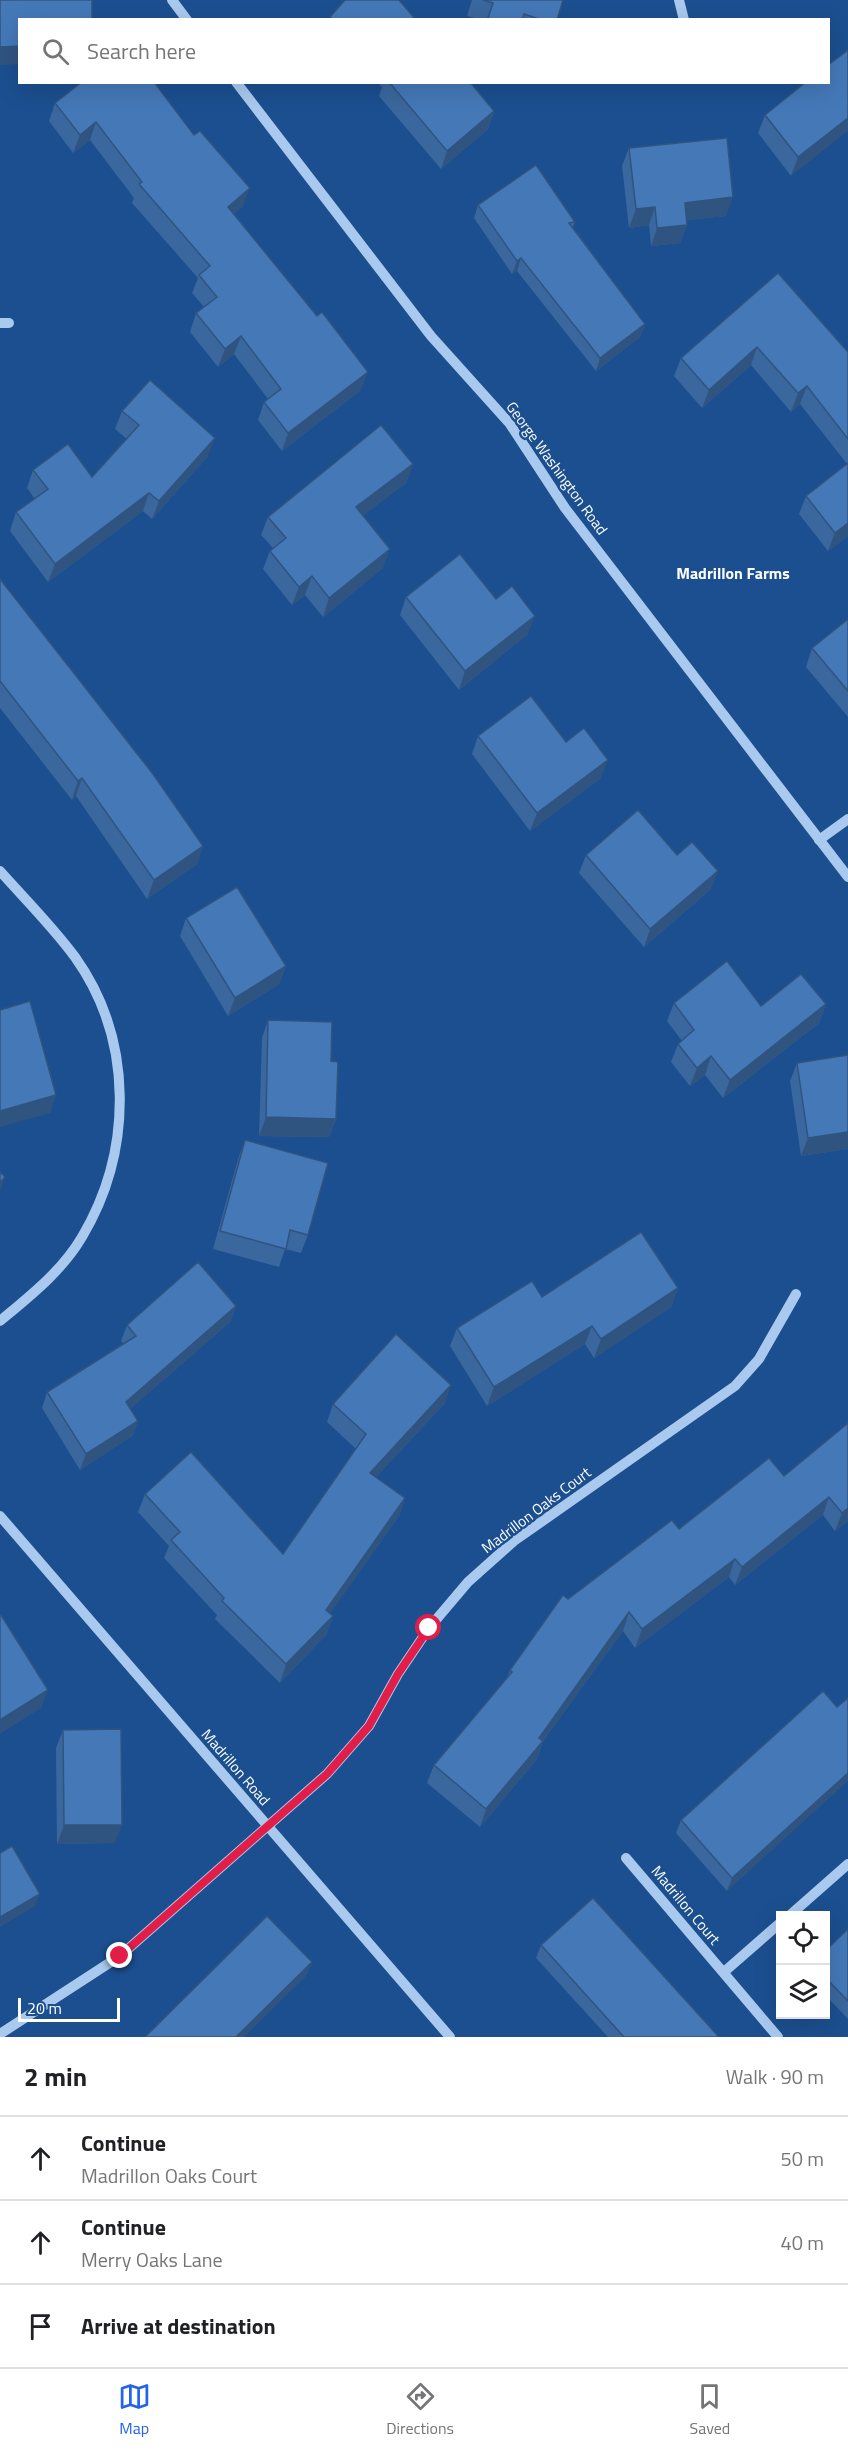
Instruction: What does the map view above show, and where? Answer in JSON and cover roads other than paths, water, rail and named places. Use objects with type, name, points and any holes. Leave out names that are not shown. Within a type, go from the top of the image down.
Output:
[{"type":"street","points":[[172,0],[186,18]]},
{"type":"street","points":[[679,0],[684,18]]},
{"type":"street","name":"George Washington Road","points":[[238,84],[431,336],[510,424],[565,508],[848,877]]},
{"type":"street","points":[[819,840],[848,819]]},
{"type":"street","points":[[0,871],[75,957],[99,1000],[114,1047],[121,1095],[117,1149],[104,1196],[82,1238],[63,1264],[43,1285],[0,1321]]},
{"type":"street","name":"Madrillon Oaks Court","points":[[0,2034],[83,1983],[120,1956],[327,1774],[369,1726],[398,1674],[429,1628],[468,1582],[514,1542],[735,1386],[759,1359],[796,1294]]},
{"type":"street","name":"Madrillon Road","points":[[0,1516],[450,2037]]},
{"type":"street","name":"Madrillon Court","points":[[626,1858],[778,2037]]},
{"type":"street","points":[[795,1911],[848,1864]]},
{"type":"street","points":[[724,1972],[776,1926]]},
{"type":"district","name":"Madrillon Farms","points":[[733,573]]}]
